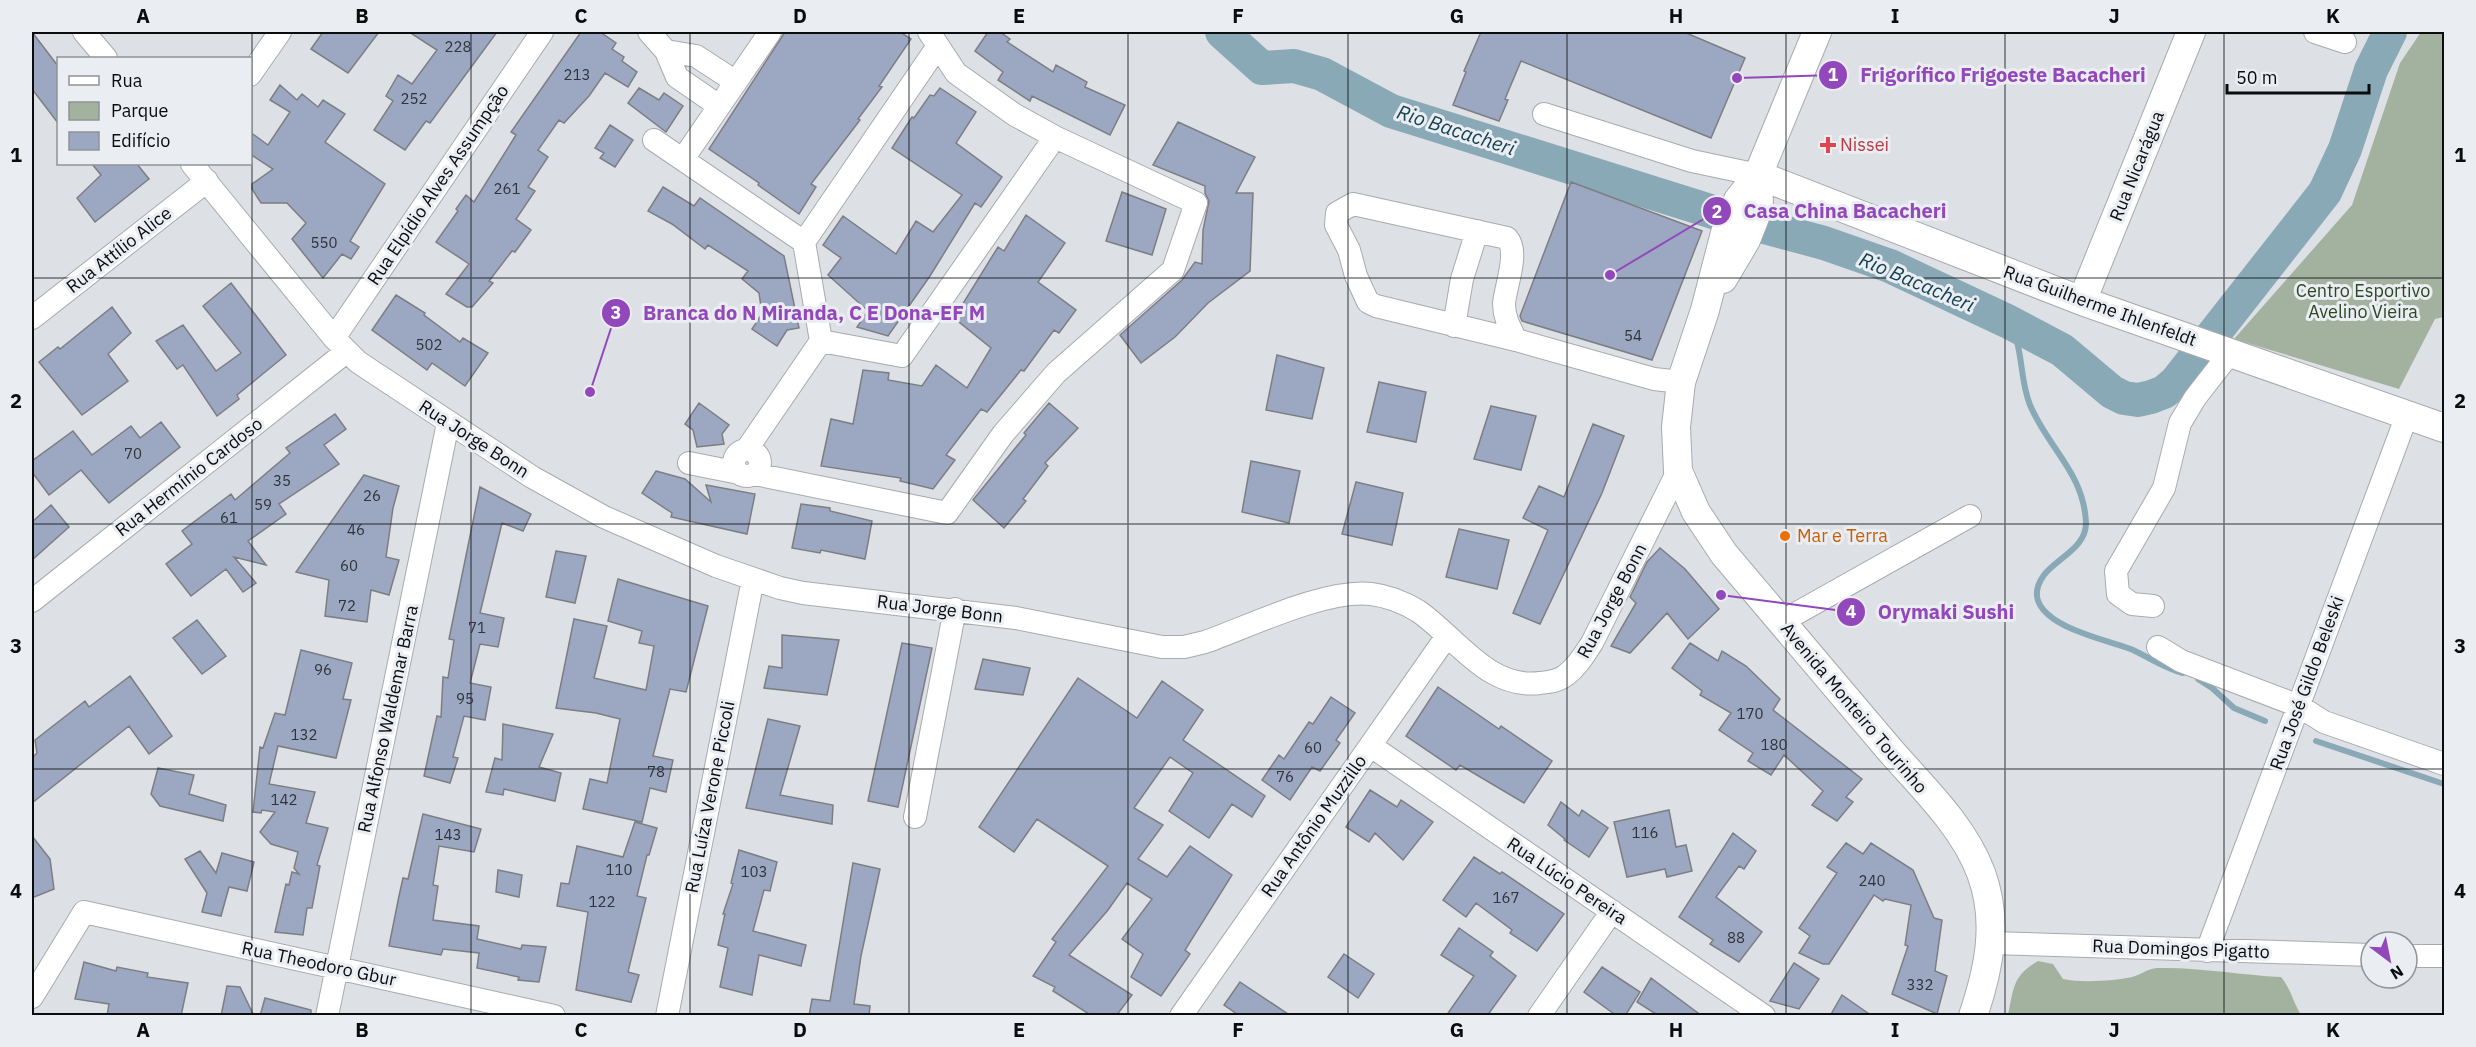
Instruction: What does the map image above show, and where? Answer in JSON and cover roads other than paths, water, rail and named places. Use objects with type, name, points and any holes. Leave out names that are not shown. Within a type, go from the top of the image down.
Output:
[{"type":"main road","name":"Avenida Monteiro Tourinho","points":[[1817,32],[1705,309],[1681,382],[1676,427],[1678,471],[1708,532],[1781,622],[1936,804],[1969,849],[1981,872],[1991,921],[1991,942],[1987,967],[1973,1016]]},
{"type":"main road","name":"Rua Nicarágua","points":[[2082,301],[2192,32]]},
{"type":"main road","name":"Rua Guilherme Ihlenfeldt","points":[[1758,175],[2082,301],[2445,428]]},
{"type":"street","points":[[84,32],[105,57]]},
{"type":"street","points":[[252,72],[280,32]]},
{"type":"street","name":"Rua Elpídio Alves Assumpção","points":[[340,345],[542,32]]},
{"type":"street","points":[[649,32],[666,51],[677,77],[719,106]]},
{"type":"street","points":[[683,159],[770,32]]},
{"type":"street","points":[[2315,32],[2345,42]]},
{"type":"street","points":[[689,463],[947,513],[1003,434],[1056,374],[1173,270],[1196,203],[1055,137],[1015,115],[956,73],[933,39],[804,242],[821,341],[747,449],[755,452],[760,458],[760,467],[747,473]]},
{"type":"street","points":[[666,51],[696,56],[736,82]]},
{"type":"street","points":[[1544,114],[1692,161],[1758,175]]},
{"type":"street","points":[[821,341],[902,356],[1055,137]]},
{"type":"street","points":[[654,140],[804,242]]},
{"type":"street","name":"Rua Jorge Bonn","points":[[193,165],[340,345],[448,423],[532,477],[604,517],[654,541],[753,579],[803,593],[955,609],[1050,624],[1162,647],[1184,647],[1205,642],[1334,595],[1370,594],[1400,601],[1424,616],[1483,667],[1509,680],[1534,684],[1552,682],[1565,676],[1578,664],[1592,643],[1678,471]]},
{"type":"street","name":"Rua Attílio Alice","points":[[32,318],[207,181]]},
{"type":"street","points":[[1516,340],[1506,319],[1504,303],[1512,265],[1510,241],[1507,238],[1353,204],[1337,213],[1336,225],[1349,250],[1356,276],[1368,302],[1376,306],[1516,340],[1654,379],[1681,382]]},
{"type":"street","points":[[1454,326],[1462,279],[1477,231]]},
{"type":"street","name":"Rua Hermínio Cardoso","points":[[32,601],[340,345]]},
{"type":"street","points":[[2153,606],[2132,604],[2118,594],[2116,571],[2164,488],[2180,423],[2195,398],[2230,353]]},
{"type":"street","name":"Rua José Gildo Beleski","points":[[2207,951],[2407,415]]},
{"type":"street","name":"Rua Alfonso Waldemar Barra","points":[[327,1016],[448,423]]},
{"type":"street","points":[[1781,622],[1970,516]]},
{"type":"street","name":"Rua Luíza Verone Piccoli","points":[[667,1016],[753,579]]},
{"type":"street","points":[[915,818],[955,609]]},
{"type":"street","name":"Rua Antônio Muzzillo","points":[[1181,1016],[1447,636]]},
{"type":"street","points":[[2158,647],[2181,661],[2299,706],[2324,722],[2445,764]]},
{"type":"street","name":"Rua Lúcio Pereira","points":[[1371,746],[1764,1016]]},
{"type":"street","points":[[1539,1016],[1611,911]]},
{"type":"street","name":"Rua Theodoro Gbur","points":[[32,997],[84,912],[554,1016]]},
{"type":"street","name":"Rua Domingos Pigatto","points":[[1991,942],[2359,955]]},
{"type":"street","points":[[2419,956],[2445,956]]},
{"type":"waterway","name":"Rio Bacacheri","points":[[1222,32],[1262,68],[1294,66],[1322,74],[1391,111],[1742,221],[1824,243],[1890,266],[2009,322],[2062,350],[2112,392],[2124,398],[2138,400],[2164,392],[2176,382],[2325,192],[2345,149],[2371,70],[2390,32]]},
{"type":"waterway","points":[[2009,322],[2017,342],[2030,405],[2072,475],[2084,505],[2086,523],[2085,532],[2076,546],[2044,575],[2037,591],[2040,605],[2050,616],[2066,626],[2133,650],[2163,666],[2183,673]]},
{"type":"waterway","points":[[2198,679],[2234,708],[2265,721]]},
{"type":"waterway","points":[[2316,741],[2444,784]]},
{"type":"place","name":"Frigorífico Frigoeste Bacacheri","points":[[1737,78]]},
{"type":"place","name":"Nissei","points":[[1828,145]]},
{"type":"place","name":"Casa China Bacacheri","points":[[1610,275]]},
{"type":"place","name":"Branca do N Miranda, C E Dona-EF M","points":[[590,392]]},
{"type":"place","name":"Mar e Terra","points":[[1785,536]]},
{"type":"place","name":"Orymaki Sushi","points":[[1721,595]]},
{"type":"park label","name":"Centro Esportivo Avelino Vieira","points":[[2363,301]]}]
